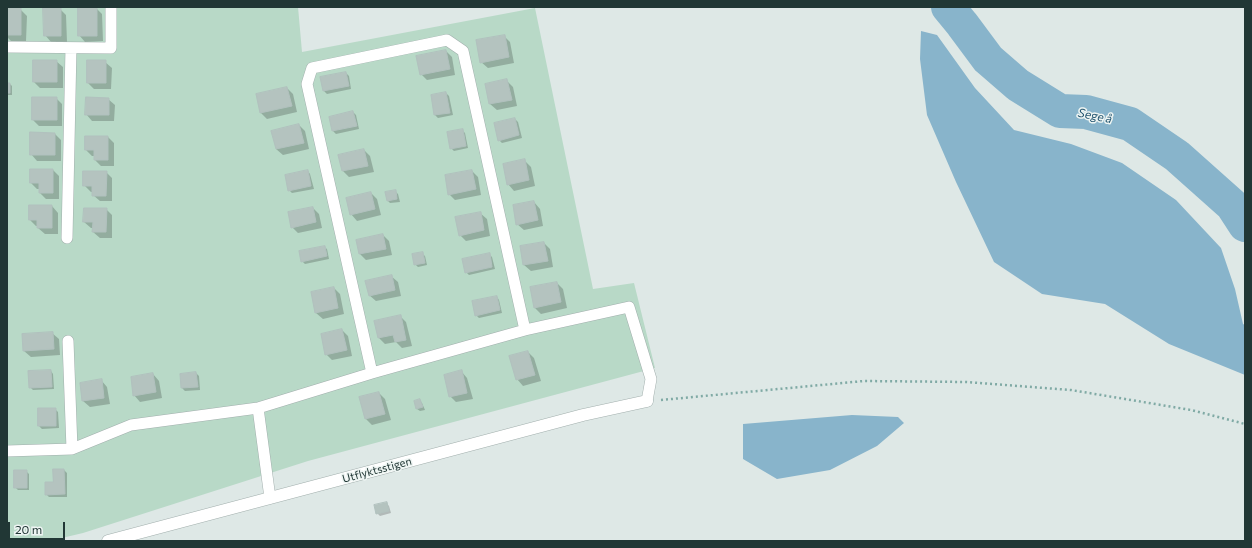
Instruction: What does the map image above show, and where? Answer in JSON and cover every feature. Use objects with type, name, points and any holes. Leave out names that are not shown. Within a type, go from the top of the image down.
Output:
[{"type":"street","name":"Utflyktsstigen","points":[[108,541],[583,415],[647,401]]},
{"type":"lane","points":[[7,47],[111,48],[111,7]]},
{"type":"lane","points":[[372,373],[307,84],[312,68],[447,40],[463,51],[525,330]]},
{"type":"lane","points":[[67,238],[71,48]]},
{"type":"lane","points":[[7,451],[72,450],[131,425],[258,408],[372,373],[525,330],[629,307],[651,379],[647,401]]},
{"type":"lane","points":[[68,340],[72,450]]},
{"type":"lane","points":[[258,408],[270,498]]},
{"type":"path","points":[[647,401],[864,381],[966,382],[1072,390],[1191,410],[1245,424]]},
{"type":"green space","points":[[7,7],[298,7],[302,52],[535,8],[593,289],[634,283],[655,368],[308,461],[83,533],[49,541],[7,541]]},
{"type":"water","points":[[921,31],[937,35],[975,88],[1014,130],[1071,144],[1122,163],[1176,200],[1221,248],[1235,289],[1243,324],[1245,325],[1245,375],[1169,344],[1105,304],[1042,294],[994,262],[956,182],[927,115],[920,59]]},
{"type":"water","points":[[852,415],[898,417],[904,423],[877,446],[830,470],[777,479],[743,459],[743,424]]},
{"type":"building","points":[[78,7],[97,7],[97,36],[78,36]]},
{"type":"building","points":[[7,8],[21,8],[21,35],[7,35]]},
{"type":"building","points":[[43,8],[61,8],[61,36],[44,36]]},
{"type":"building","points":[[505,35],[509,57],[480,63],[476,40]]},
{"type":"building","points":[[446,50],[450,69],[420,75],[416,56]]},
{"type":"building","points":[[33,60],[57,60],[57,82],[33,82]]},
{"type":"building","points":[[87,60],[106,60],[106,83],[87,83]]},
{"type":"building","points":[[346,72],[349,86],[323,91],[320,77]]},
{"type":"building","points":[[507,79],[512,100],[489,104],[485,84]]},
{"type":"building","points":[[7,83],[10,83],[10,93],[7,93]]},
{"type":"building","points":[[287,87],[292,106],[260,113],[256,94]]},
{"type":"building","points":[[446,92],[450,113],[434,115],[431,95]]},
{"type":"building","points":[[32,97],[57,97],[57,120],[32,120]]},
{"type":"building","points":[[86,97],[109,98],[109,115],[85,115]]},
{"type":"building","points":[[353,111],[357,126],[332,131],[329,117]]},
{"type":"building","points":[[515,118],[519,135],[498,141],[494,123]]},
{"type":"building","points":[[299,124],[304,143],[276,149],[271,131]]},
{"type":"building","points":[[463,129],[466,146],[450,149],[447,132]]},
{"type":"building","points":[[30,132],[55,133],[55,155],[30,155]]},
{"type":"building","points":[[85,136],[108,136],[108,160],[94,160],[94,150],[85,150]]},
{"type":"building","points":[[364,149],[368,166],[342,171],[338,155]]},
{"type":"building","points":[[525,159],[529,180],[507,185],[503,164]]},
{"type":"building","points":[[30,169],[53,169],[53,193],[39,193],[39,183],[30,183]]},
{"type":"building","points":[[308,170],[311,186],[288,191],[285,175]]},
{"type":"building","points":[[472,170],[476,189],[448,195],[445,175]]},
{"type":"building","points":[[83,171],[107,171],[106,196],[92,196],[92,186],[83,186]]},
{"type":"building","points":[[396,190],[397,199],[387,201],[385,192]]},
{"type":"building","points":[[371,192],[375,209],[350,215],[346,198]]},
{"type":"building","points":[[534,201],[538,220],[516,225],[513,205]]},
{"type":"building","points":[[29,205],[52,205],[52,228],[37,228],[37,220],[29,220]]},
{"type":"building","points":[[313,207],[316,222],[291,228],[288,212]]},
{"type":"building","points":[[84,208],[107,208],[106,232],[92,232],[93,222],[83,222]]},
{"type":"building","points":[[481,212],[484,230],[459,236],[455,217]]},
{"type":"building","points":[[383,234],[386,249],[359,254],[356,240]]},
{"type":"building","points":[[544,242],[548,261],[523,265],[520,246]]},
{"type":"building","points":[[325,246],[327,256],[301,262],[299,251]]},
{"type":"building","points":[[423,252],[425,263],[414,265],[412,254]]},
{"type":"building","points":[[490,253],[492,267],[465,273],[462,259]]},
{"type":"building","points":[[392,275],[395,290],[369,296],[365,281]]},
{"type":"building","points":[[557,282],[561,302],[534,308],[530,287]]},
{"type":"building","points":[[334,287],[338,308],[315,313],[311,292]]},
{"type":"building","points":[[497,296],[500,310],[475,316],[472,301]]},
{"type":"building","points":[[401,315],[406,340],[395,342],[393,335],[378,338],[374,321]]},
{"type":"building","points":[[342,329],[347,350],[325,355],[321,334]]},
{"type":"building","points":[[53,332],[54,349],[23,351],[22,334]]},
{"type":"building","points":[[528,351],[535,375],[516,380],[509,356]]},
{"type":"building","points":[[51,370],[52,387],[29,388],[28,371]]},
{"type":"building","points":[[462,370],[467,393],[449,397],[444,375]]},
{"type":"building","points":[[196,372],[198,387],[181,388],[180,374]]},
{"type":"building","points":[[153,373],[156,392],[133,396],[131,377]]},
{"type":"building","points":[[102,379],[104,398],[82,401],[80,383]]},
{"type":"building","points":[[379,392],[385,414],[365,419],[359,397]]},
{"type":"building","points":[[420,399],[423,407],[416,409],[414,401]]},
{"type":"building","points":[[38,408],[56,408],[56,426],[38,426]]},
{"type":"building","points":[[53,469],[64,469],[65,494],[45,495],[45,482],[53,482]]},
{"type":"building","points":[[14,470],[27,470],[27,488],[14,488]]},
{"type":"building","points":[[387,502],[389,511],[376,514],[374,505]]},
{"type":"waterway","name":"Sege å","points":[[948,7],[988,59],[1018,85],[1060,111],[1086,112],[1130,124],[1177,156],[1232,205],[1245,225]]}]
